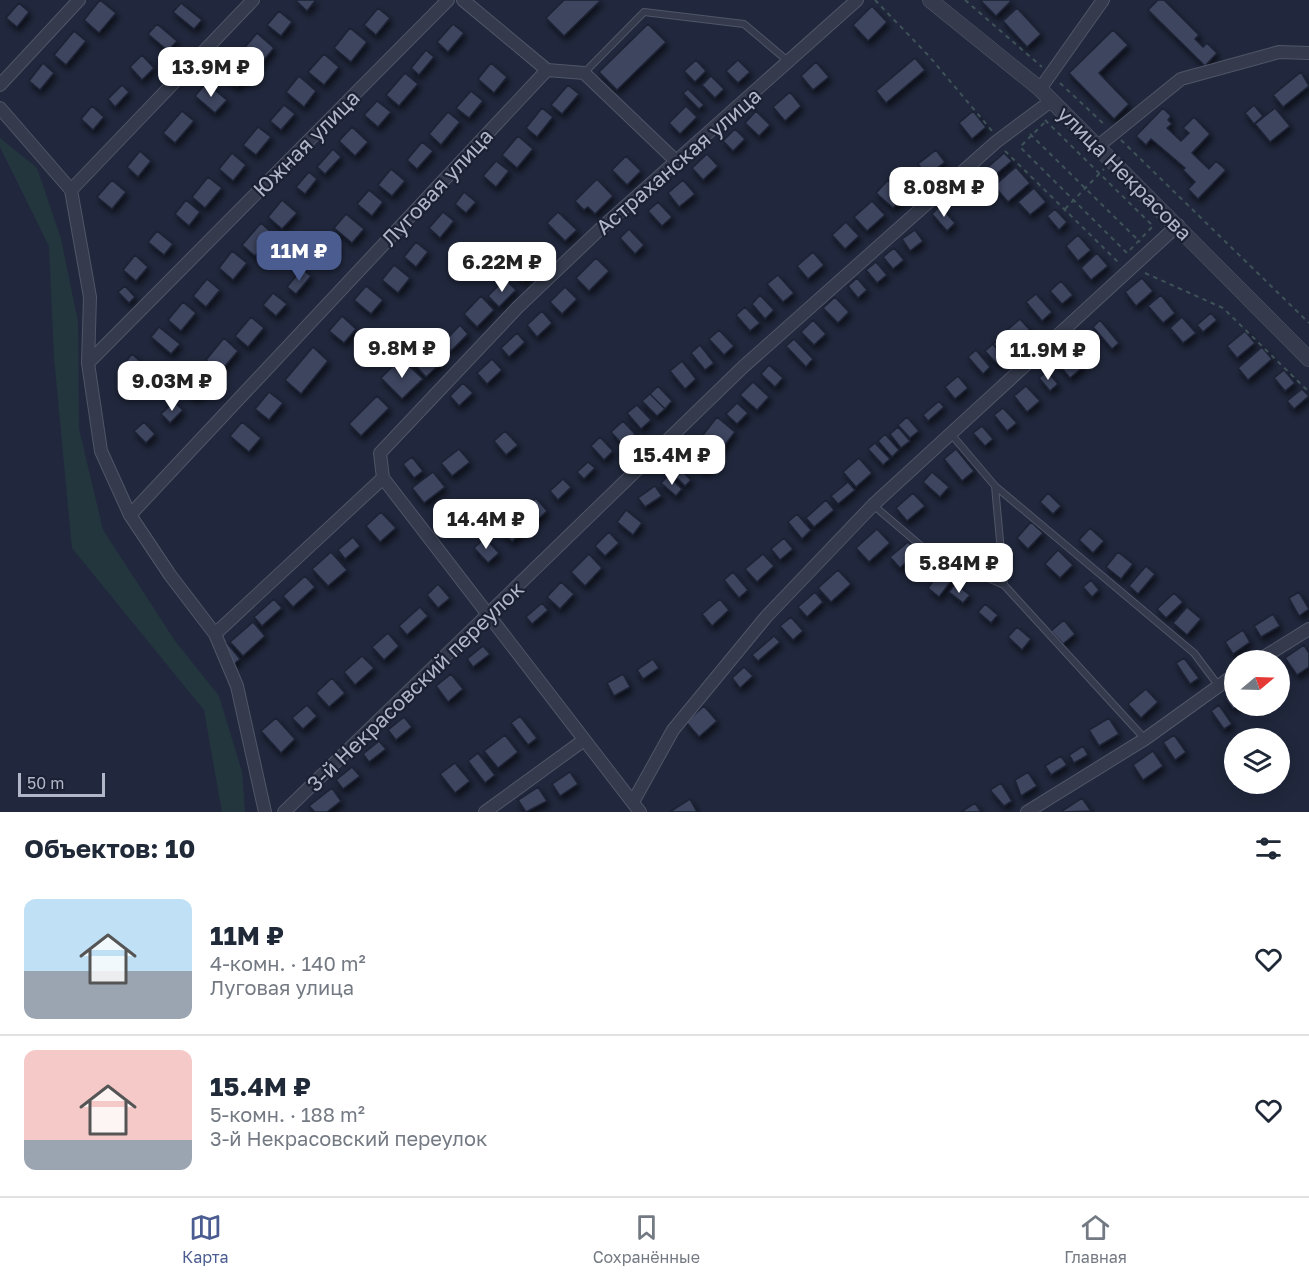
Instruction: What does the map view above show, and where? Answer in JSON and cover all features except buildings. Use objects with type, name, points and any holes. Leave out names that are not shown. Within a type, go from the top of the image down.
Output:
[{"type":"street","points":[[0,85],[79,0]]},
{"type":"street","points":[[71,190],[253,0]]},
{"type":"street","name":"Южная улица","points":[[88,363],[448,0]]},
{"type":"street","points":[[463,0],[547,70],[584,73],[676,161]]},
{"type":"street","name":"Астраханская улица","points":[[382,478],[380,453],[518,307],[676,161],[857,0]]},
{"type":"street","name":"улица Некрасова","points":[[930,0],[1040,89],[1309,359]]},
{"type":"street","points":[[1040,89],[1103,0]]},
{"type":"street","points":[[1098,147],[1181,79],[1279,52],[1309,53]]},
{"type":"street","name":"Луговая улица","points":[[130,515],[547,70]]},
{"type":"street","name":"3-й Некрасовский переулок","points":[[284,812],[743,367],[996,142],[1051,101]]},
{"type":"street","points":[[0,108],[71,190],[90,297],[88,363],[101,451],[130,515],[170,575],[214,634],[237,686],[265,812]]},
{"type":"street","points":[[214,634],[382,478],[636,807],[673,730],[766,617],[873,505],[1178,225]]},
{"type":"street","points":[[1274,650],[1309,629]]},
{"type":"street","points":[[1027,812],[1145,739],[1224,681]]},
{"type":"street","points":[[485,812],[584,740]]},
{"type":"lane","points":[[584,73],[644,12],[744,24],[789,62]]},
{"type":"lane","points":[[951,434],[995,486],[1194,653],[1218,685]]},
{"type":"lane","points":[[995,486],[1004,585]]},
{"type":"lane","points":[[873,505],[927,551],[1004,585],[1145,739]]},
{"type":"path","points":[[875,0],[928,55],[993,131],[996,142],[1129,268],[1223,308],[1309,392]]},
{"type":"path","points":[[965,0],[1051,74],[1309,323]]},
{"type":"path","points":[[1046,121],[1154,226],[1127,253],[1020,147],[1031,136],[1046,121]]},
{"type":"path","points":[[1031,136],[1149,251]]},
{"type":"path","points":[[1065,209],[1100,174]]},
{"type":"shaded area","points":[[0,138],[37,168],[61,239],[78,322],[79,429],[103,530],[175,641],[219,696],[242,772],[245,812],[222,812],[204,710],[72,548],[54,357],[49,246],[0,147]]}]
